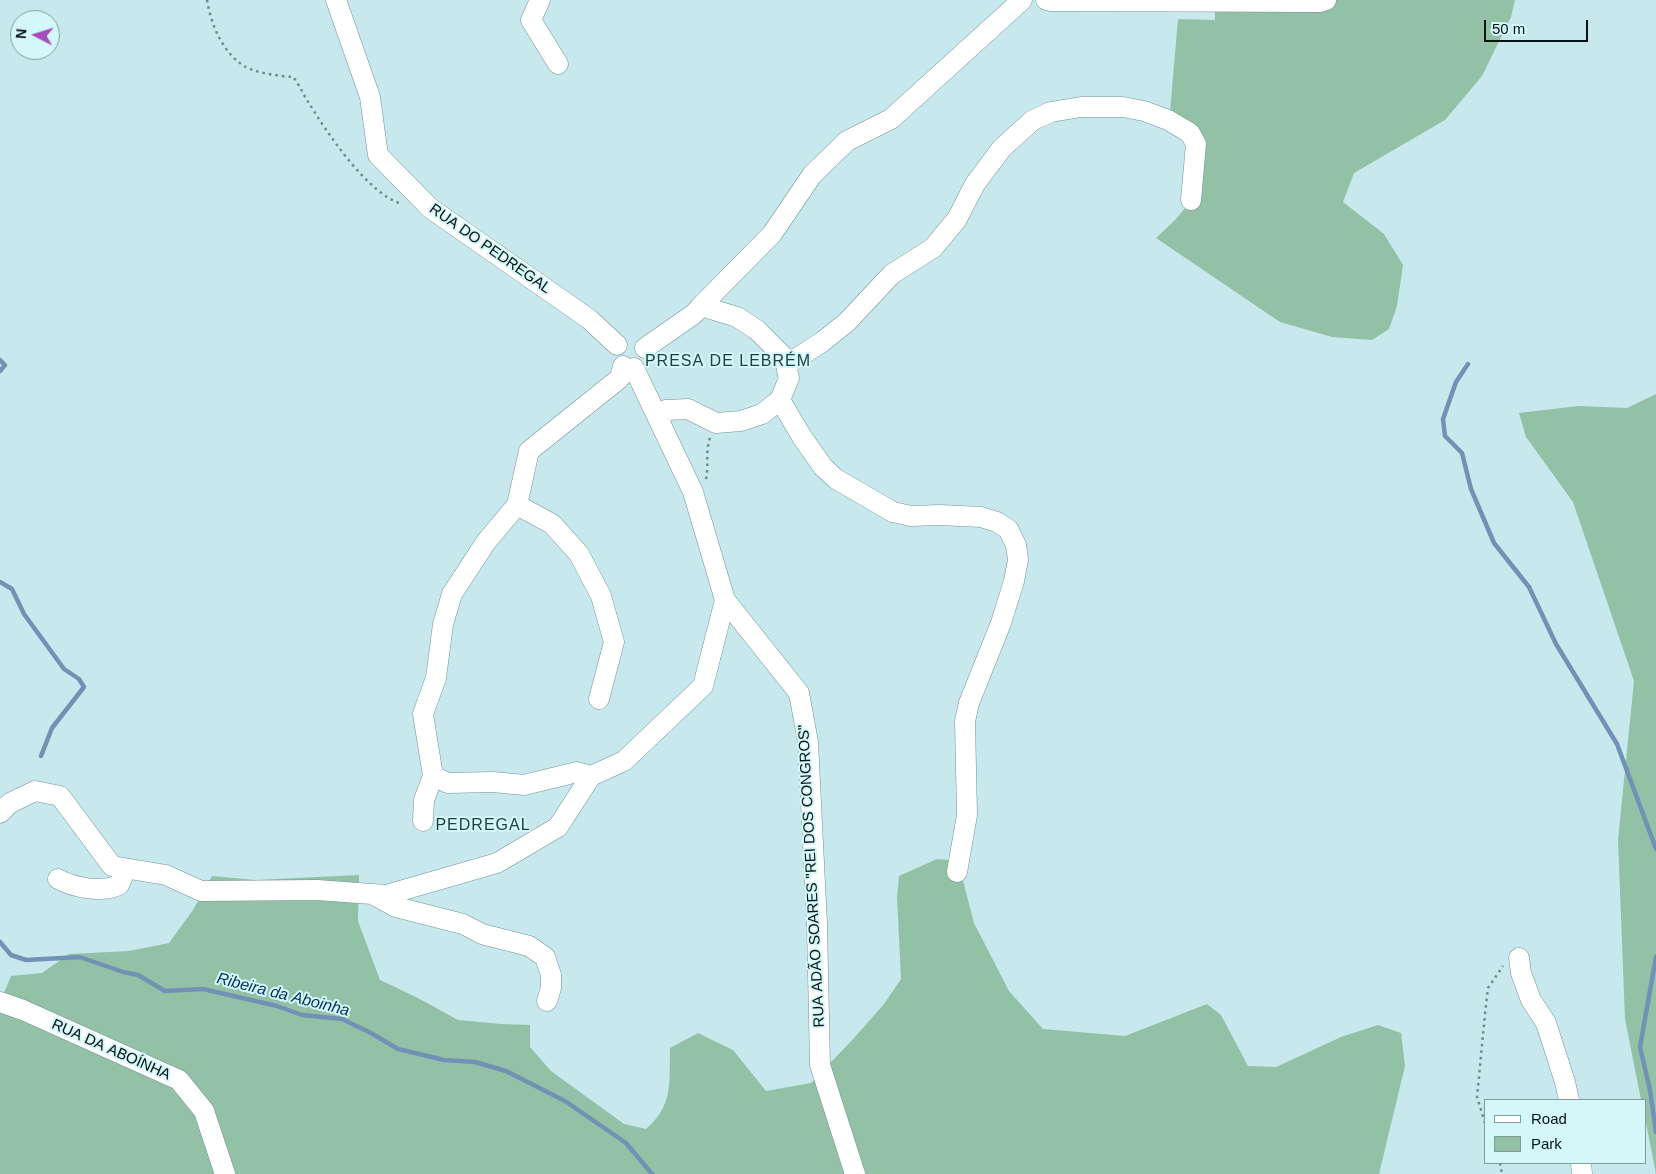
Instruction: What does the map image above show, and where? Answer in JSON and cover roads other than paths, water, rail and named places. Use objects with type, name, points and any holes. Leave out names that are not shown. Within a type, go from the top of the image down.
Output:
[{"type":"street","points":[[540,0],[531,20],[558,64]]},
{"type":"street","points":[[645,348],[694,314],[772,234],[812,174],[847,141],[891,119],[1022,0]]},
{"type":"street","points":[[1046,0],[1290,2],[1320,2],[1326,0]]},
{"type":"street","name":"RUA DO PEDREGAL","points":[[336,1],[370,97],[378,155],[430,208],[589,318],[617,345]]},
{"type":"street","points":[[786,365],[822,342],[847,322],[892,274],[934,248],[957,219],[975,184],[1002,148],[1033,120],[1051,112],[1081,107],[1123,107],[1144,111],[1168,120],[1190,133],[1196,144],[1191,200]]},
{"type":"street","points":[[659,420],[666,410],[688,409],[716,423],[741,421],[762,414],[780,400],[789,378],[784,357],[757,330],[737,317],[701,306]]},
{"type":"street","points":[[0,813],[10,803],[35,791],[60,796],[112,866],[166,875],[201,891],[317,890],[386,895],[497,863],[558,827],[591,776],[624,761],[703,686],[725,600],[693,492],[659,420],[628,367],[619,363],[615,354],[617,345],[624,338],[635,337],[640,340],[645,348],[646,353],[642,362],[628,367],[620,378],[529,451],[517,505],[486,542],[452,594],[443,624],[436,678],[423,714],[432,776],[424,800],[423,821]]},
{"type":"street","points":[[780,400],[823,467],[836,479],[893,512],[911,516],[981,517],[997,522],[1008,529],[1016,545],[1018,560],[1014,581],[1001,623],[969,702],[965,721],[966,815],[957,872]]},
{"type":"street","points":[[517,505],[552,524],[579,554],[601,596],[614,642],[599,699]]},
{"type":"street","name":"RUA ADÃO SOARES \"REI DOS CONGROS\"","points":[[725,600],[799,693],[808,742],[817,924],[820,1065],[854,1174]]},
{"type":"street","points":[[432,776],[448,783],[492,782],[524,785],[577,772],[591,776]]},
{"type":"street","points":[[58,879],[72,886],[110,889],[119,885],[126,869]]},
{"type":"street","points":[[372,894],[396,907],[463,924],[482,934],[529,946],[545,957],[551,975],[551,988],[547,1001]]},
{"type":"street","points":[[1520,958],[1521,974],[1531,1000],[1546,1023],[1569,1099]]},
{"type":"street","name":"RUA DA ABOÍNHA","points":[[0,1002],[23,1010],[179,1080],[204,1111],[225,1174]]},
{"type":"waterway","name":"Ribeira da Aboinha","points":[[0,360],[5,365],[0,371]]},
{"type":"waterway","points":[[1468,364],[1456,382],[1443,419],[1445,436],[1462,453],[1471,489],[1494,543],[1529,587],[1556,644],[1617,744],[1656,849]]},
{"type":"waterway","name":"Ribeira da Aboinha","points":[[0,582],[12,589],[24,614],[64,669],[79,679],[84,687],[52,728],[41,756]]},
{"type":"waterway","name":"Ribeira da Aboinha","points":[[0,942],[11,955],[26,960],[80,957],[123,972],[138,975],[165,991],[203,989],[277,1006],[302,1015],[342,1019],[398,1049],[444,1060],[475,1062],[506,1071],[565,1101],[626,1143],[652,1174]]},
{"type":"waterway","points":[[1656,957],[1640,1047],[1650,1090],[1656,1132]]},
{"type":"district","name":"PRESA DE LEBRÉM","points":[[728,362]]},
{"type":"district","name":"PEDREGAL","points":[[483,826]]}]
